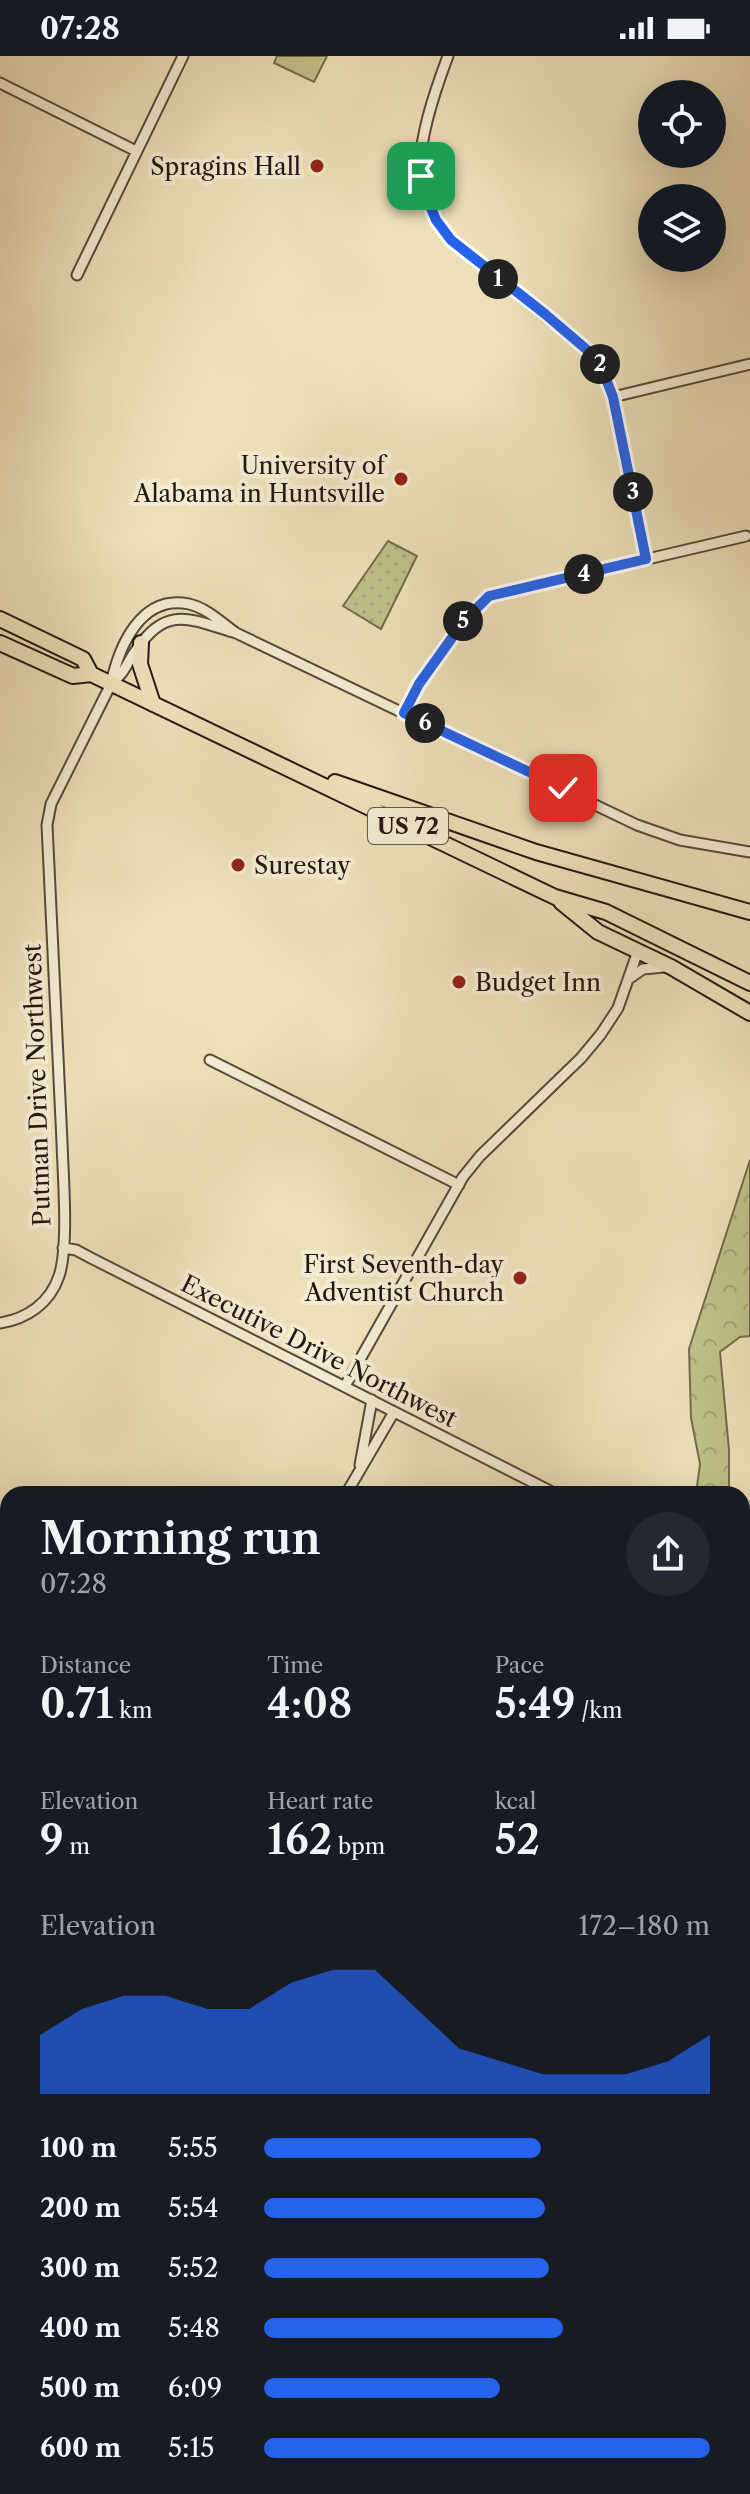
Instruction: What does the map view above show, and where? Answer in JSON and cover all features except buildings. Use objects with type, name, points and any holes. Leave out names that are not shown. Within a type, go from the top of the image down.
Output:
[{"type":"highway","name":"US 72","points":[[0,619],[83,659],[91,674]]},
{"type":"highway","name":"US 72","points":[[0,643],[73,676],[91,674],[555,897],[606,912],[750,985]]},
{"type":"highway","points":[[141,643],[140,664],[153,704]]},
{"type":"highway","points":[[251,750],[512,845],[750,912]]},
{"type":"highway","name":"US 72","points":[[555,897],[598,932],[671,967],[750,1013]]},
{"type":"highway","name":"US 72","points":[[638,951],[656,946],[731,982],[750,985]]},
{"type":"street","points":[[77,275],[183,56]]},
{"type":"street","points":[[448,56],[422,149],[421,176],[426,196],[436,220],[451,240],[600,363],[613,397],[646,559]]},
{"type":"street","points":[[0,83],[136,151]]},
{"type":"street","points":[[613,397],[750,364]]},
{"type":"street","points":[[404,713],[419,684],[464,621],[489,596],[746,536]]},
{"type":"street","points":[[111,684],[125,641],[137,622],[152,610],[170,603],[189,604],[206,611],[236,633]]},
{"type":"street","points":[[111,684],[126,671],[149,631],[160,623],[175,619],[197,621],[236,633],[637,825],[680,840],[750,852]]},
{"type":"street","name":"Putman Drive Northwest","points":[[0,1323],[17,1319],[43,1303],[59,1278],[63,1248],[59,1076],[47,825],[51,804],[111,684]]},
{"type":"street","points":[[345,1386],[459,1185],[480,1156],[581,1058],[601,1034],[618,1008],[638,951]]},
{"type":"street","points":[[630,978],[643,969],[671,967]]},
{"type":"street","points":[[210,1060],[459,1185]]},
{"type":"street","name":"Executive Drive Northwest","points":[[63,1248],[76,1250],[540,1486]]},
{"type":"street","points":[[358,1473],[372,1400]]},
{"type":"street","points":[[351,1486],[394,1412]]},
{"type":"green space","points":[[277,56],[327,56],[314,82],[274,63]]},
{"type":"green space","points":[[388,541],[417,556],[381,629],[343,606]]},
{"type":"green space","points":[[750,1160],[750,1336],[740,1337],[720,1352],[729,1450],[729,1486],[697,1486],[700,1464],[691,1418],[689,1349]]},
{"type":"place","name":"Spragins Hall","points":[[317,166]]},
{"type":"place","name":"University of Alabama in Huntsville","points":[[401,479]]},
{"type":"place","name":"Surestay","points":[[238,865]]},
{"type":"place","name":"Budget Inn","points":[[459,982]]},
{"type":"place","name":"First Seventh-day Adventist Church","points":[[520,1278]]},
{"type":"route","points":[[421,176],[436,220],[451,240],[545,314],[600,363],[613,397],[646,559],[489,596],[464,621],[419,684],[404,713],[563,788]]}]
